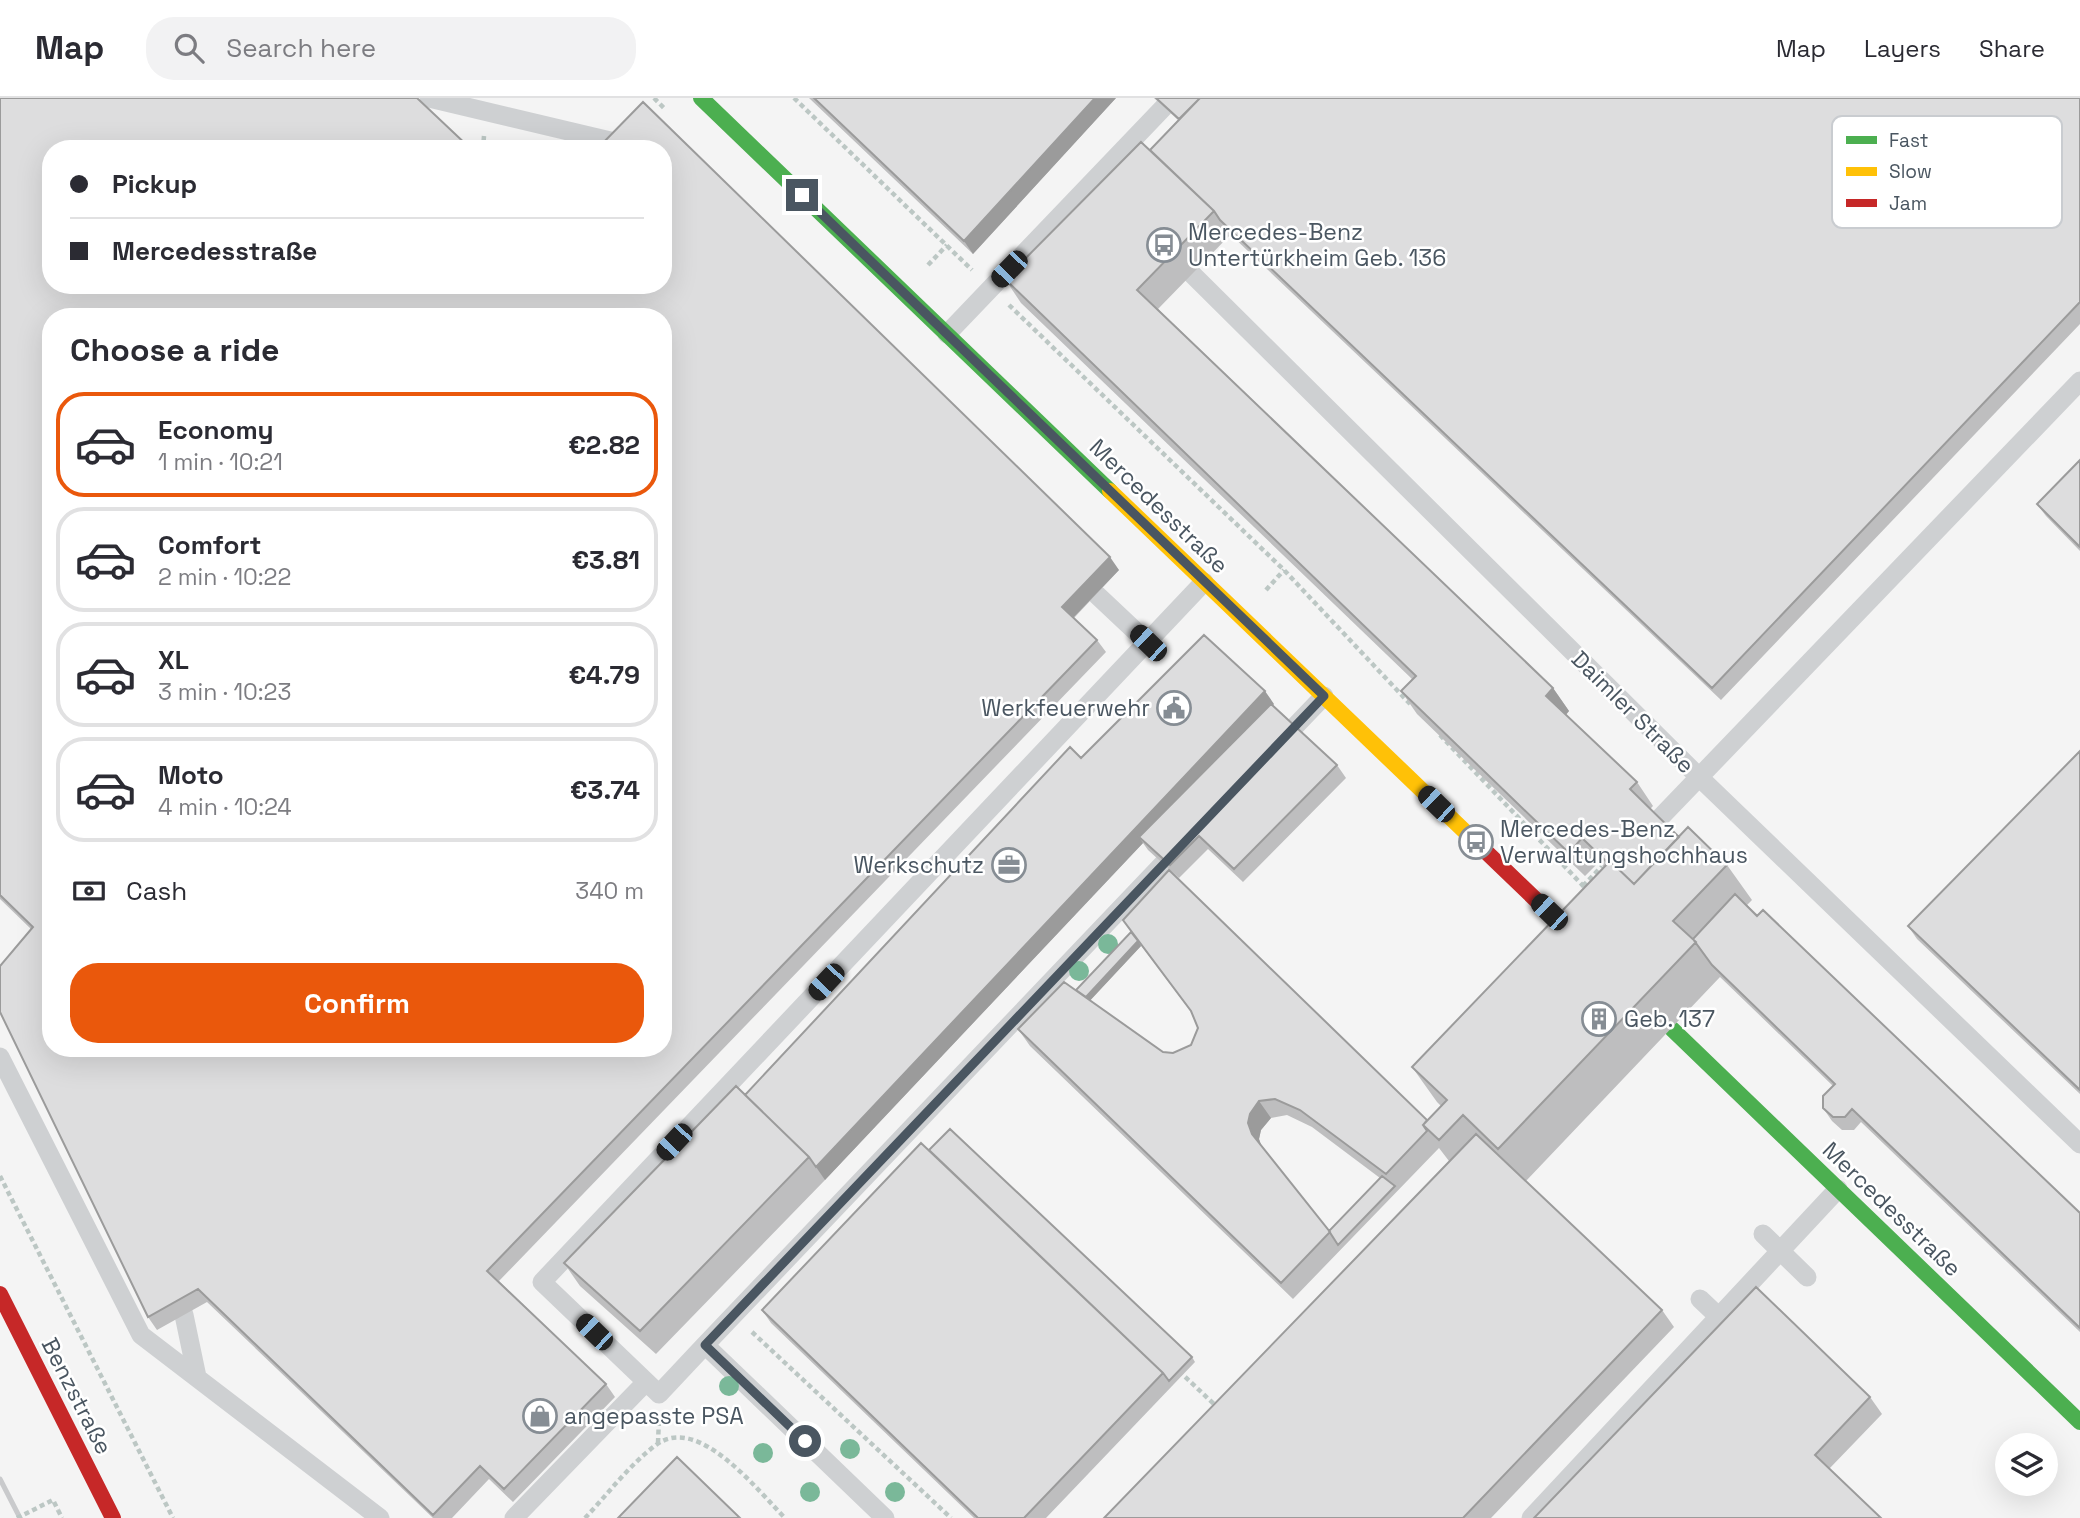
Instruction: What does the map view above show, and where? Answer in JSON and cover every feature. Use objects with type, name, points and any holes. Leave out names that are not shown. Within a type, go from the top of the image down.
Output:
[{"type":"street","name":"Mercedesstraße","points":[[701,98],[1585,947]]},
{"type":"street","name":"Mercedesstraße","points":[[1672,1028],[2080,1422]]},
{"type":"street","name":"Benzstraße","points":[[0,1294],[113,1518]]},
{"type":"lane","points":[[429,98],[606,140]]},
{"type":"lane","points":[[947,334],[1164,107]]},
{"type":"lane","points":[[1096,177],[1112,193]]},
{"type":"lane","name":"Daimler Straße","points":[[1192,274],[1699,777],[2080,1144]]},
{"type":"lane","points":[[1656,822],[2080,381]]},
{"type":"lane","points":[[1191,836],[659,1394],[542,1282],[1204,582]]},
{"type":"lane","points":[[1097,595],[1148,643]]},
{"type":"lane","points":[[1266,757],[1324,696]]},
{"type":"lane","points":[[1560,923],[1586,889]]},
{"type":"lane","points":[[0,1057],[141,1335],[380,1518]]},
{"type":"lane","points":[[1531,1518],[1839,1189]]},
{"type":"lane","points":[[1763,1234],[1807,1277]]},
{"type":"lane","points":[[1700,1300],[1720,1317]]},
{"type":"lane","points":[[184,1315],[197,1377]]},
{"type":"lane","points":[[705,1345],[885,1518]]},
{"type":"lane","points":[[514,1518],[646,1382]]},
{"type":"path","points":[[794,98],[1284,570],[1416,710]]},
{"type":"path","points":[[1435,730],[1586,889],[1602,866]]},
{"type":"path","points":[[0,1176],[173,1518]]},
{"type":"path","points":[[734,1315],[951,1518]]},
{"type":"path","points":[[1171,1363],[1218,1408]]},
{"type":"path","points":[[585,1518],[658,1443],[682,1437],[695,1438],[715,1450],[785,1518]]},
{"type":"path","points":[[17,1518],[53,1500],[62,1518]]},
{"type":"building","points":[[0,98],[417,98],[461,140],[42,140],[42,294],[672,294],[672,140],[606,140],[643,102],[1110,557],[1062,607],[1097,640],[487,1271],[606,1384],[504,1489],[480,1466],[433,1515],[198,1289],[148,1317],[0,1012],[0,966],[33,927],[0,895]]},
{"type":"building","points":[[814,98],[1095,98],[964,241]]},
{"type":"building","points":[[1156,98],[1200,98],[1179,119]]},
{"type":"building","points":[[1200,98],[2080,98],[2080,302],[1712,688],[1220,220],[1214,211],[1150,150]]},
{"type":"building","points":[[1141,142],[1214,211],[1137,290],[1553,688],[1546,696],[1637,782],[1630,789],[1679,837],[1634,884],[1582,838],[1569,853],[1401,691],[1416,676],[1005,279]]},
{"type":"building","points":[[2080,460],[2080,547],[2037,504]]},
{"type":"building","points":[[1204,635],[1265,691],[816,1167],[745,1095],[1070,747],[1081,758]]},
{"type":"building","points":[[1271,704],[1337,765],[1234,869],[1199,836],[1170,865],[1139,837]]},
{"type":"building","points":[[2080,751],[2080,1090],[1908,926]]},
{"type":"building","points":[[1688,827],[1727,865],[1673,921],[1696,942],[1498,1149],[1463,1115],[1439,1140],[1423,1125],[1447,1100],[1412,1067],[1610,861],[1634,884]]},
{"type":"building","points":[[1169,870],[1427,1120],[1423,1125],[1427,1131],[1386,1174],[1300,1110],[1275,1099],[1259,1101],[1250,1114],[1248,1123],[1252,1134],[1330,1232],[1281,1283],[1018,1029],[1064,982],[1163,1052],[1173,1053],[1191,1045],[1198,1028],[1191,1011],[1123,920]]},
{"type":"building","points":[[1735,894],[1757,916],[1763,910],[2080,1213],[2080,1328],[1852,1109],[1845,1117],[1833,1117],[1823,1108],[1823,1096],[1835,1084],[1712,965],[1693,939]]},
{"type":"building","points":[[1131,932],[1138,941],[1086,997],[1076,990]]},
{"type":"building","points":[[736,1086],[809,1157],[640,1331],[564,1263]]},
{"type":"building","points":[[950,1129],[1192,1357],[1169,1381],[929,1150]]},
{"type":"building","points":[[1476,1134],[1662,1310],[1463,1518],[1104,1518]]},
{"type":"building","points":[[921,1143],[1163,1373],[1024,1518],[978,1518],[762,1310]]},
{"type":"building","points":[[1382,1176],[1395,1186],[1338,1245],[1329,1231]]},
{"type":"building","points":[[1756,1287],[1870,1397],[1815,1455],[1881,1518],[1534,1518]]},
{"type":"building","points":[[677,1457],[740,1518],[618,1518]]},
{"type":"railway","points":[[0,1479],[20,1518]]},
{"type":"traffic: fast","points":[[701,98],[1110,491]]},
{"type":"traffic: fast","points":[[1672,1029],[2080,1422]]},
{"type":"traffic: slow","points":[[1110,491],[1480,846]]},
{"type":"traffic: jam","points":[[1480,846],[1585,947]]},
{"type":"traffic: jam","points":[[0,1294],[113,1518]]},
{"type":"place","name":"Mercedes-Benz Untertürkheim Geb. 136","points":[[1164,245]]},
{"type":"place","name":"Werkfeuerwehr","points":[[1174,708]]},
{"type":"place","name":"Mercedes-Benz Verwaltungshochhaus","points":[[1476,842]]},
{"type":"place","name":"Werkschutz","points":[[1009,865]]},
{"type":"place","name":"Geb. 137","points":[[1599,1019]]},
{"type":"place","name":"angepasste PSA","points":[[540,1416]]},
{"type":"route","points":[[802,195],[1324,696],[705,1345],[805,1441]]}]
